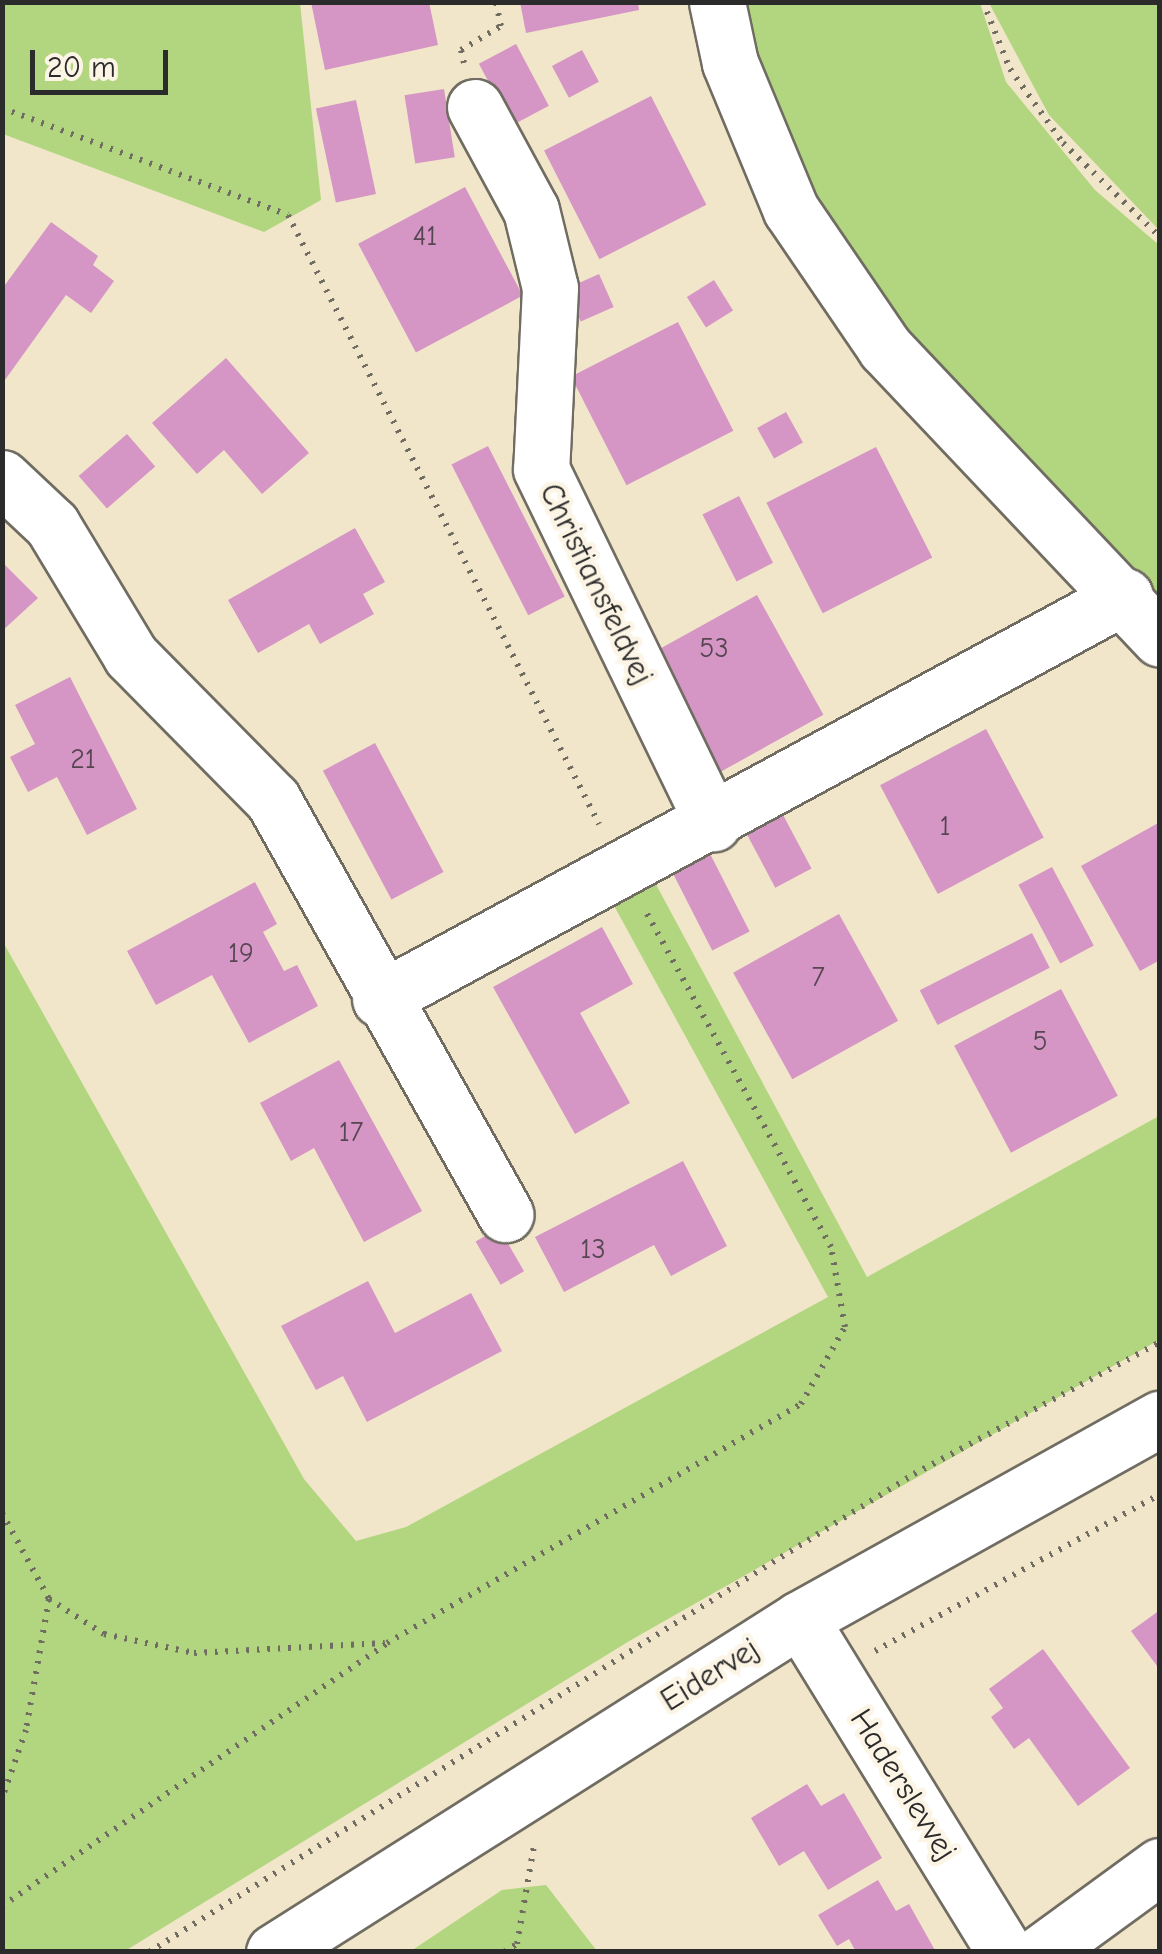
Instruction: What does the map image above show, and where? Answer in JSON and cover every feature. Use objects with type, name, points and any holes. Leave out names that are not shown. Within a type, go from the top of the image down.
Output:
[{"type":"street","points":[[717,2],[730,62],[791,210],[884,348],[1125,596],[1160,639]]},
{"type":"street","name":"Christiansfeldvej","points":[[475,107],[531,210],[550,288],[540,470],[713,823]]},
{"type":"street","points":[[2,478],[52,525],[131,656],[274,800],[380,998],[504,1214]]},
{"type":"street","points":[[380,998],[713,823],[1125,596]]},
{"type":"street","name":"Eidervej","points":[[274,1952],[800,1619],[1160,1419]]},
{"type":"street","name":"Haderslevvej","points":[[800,1619],[1006,1952]]},
{"type":"street","points":[[1042,1952],[1160,1866]]},
{"type":"path","points":[[475,107],[461,50],[501,26],[496,2]]},
{"type":"path","points":[[983,2],[1010,69],[1063,143],[1160,237]]},
{"type":"path","points":[[149,1952],[914,1474],[1160,1342]]},
{"type":"path","points":[[835,1674],[1160,1494]]},
{"type":"path","points":[[2,1513],[50,1599],[104,1634],[194,1653],[386,1643]]},
{"type":"path","points":[[2,1798],[26,1730],[50,1599]]},
{"type":"path","points":[[519,1853],[550,1832]]},
{"type":"path","points":[[504,1952],[517,1944],[535,1842]]},
{"type":"green space","points":[[3,2],[300,3],[321,200],[264,232],[3,134]]},
{"type":"green space","points":[[741,3],[980,3],[1006,82],[1095,190],[1159,245],[1159,605],[920,361],[785,155]]},
{"type":"green space","points":[[989,3],[1159,3],[1159,230],[1049,115]]},
{"type":"green space","points":[[652,877],[867,1277],[1159,1116],[1159,1340],[631,1640],[125,1951],[3,1951],[2,940],[304,1479],[356,1541],[406,1527],[828,1297],[612,902]]},
{"type":"green space","points":[[546,1885],[597,1951],[411,1951],[502,1890]]},
{"type":"building","points":[[311,2],[429,2],[438,45],[325,70]]},
{"type":"building","points":[[520,2],[638,2],[639,10],[526,33]]},
{"type":"building","points":[[516,44],[549,106],[512,126],[479,64]]},
{"type":"building","points":[[582,50],[599,82],[569,98],[552,66]]},
{"type":"building","points":[[444,89],[455,157],[415,163],[404,95]]},
{"type":"building","points":[[651,96],[706,205],[599,259],[544,150]]},
{"type":"building","points":[[356,100],[376,194],[336,202],[316,109]]},
{"type":"building","points":[[465,187],[523,296],[416,352],[358,244]]},
{"type":"building","points":[[51,222],[98,256],[93,265],[114,281],[91,313],[66,295],[2,384],[2,289]]},
{"type":"building","points":[[599,274],[614,307],[581,322],[566,289]]},
{"type":"building","points":[[714,280],[733,311],[706,327],[687,297]]},
{"type":"building","points":[[678,322],[733,431],[626,485],[571,376]]},
{"type":"building","points":[[226,358],[309,453],[262,494],[224,450],[197,474],[152,423]]},
{"type":"building","points":[[786,412],[803,443],[774,459],[757,428]]},
{"type":"building","points":[[127,434],[155,466],[107,508],[79,476]]},
{"type":"building","points":[[488,446],[565,597],[528,615],[451,465]]},
{"type":"building","points":[[876,447],[932,557],[823,613],[766,503]]},
{"type":"building","points":[[739,496],[773,563],[737,581],[702,515]]},
{"type":"building","points":[[355,528],[385,582],[363,594],[374,614],[320,644],[309,624],[258,653],[228,600]]},
{"type":"building","points":[[2,562],[38,598],[2,631]]},
{"type":"building","points":[[757,595],[823,715],[708,779],[642,659]]},
{"type":"building","points":[[70,677],[137,809],[87,835],[57,777],[28,792],[10,757],[35,744],[15,705]]},
{"type":"building","points":[[986,729],[1044,838],[938,894],[880,785]]},
{"type":"building","points":[[375,743],[444,872],[391,900],[323,771]]},
{"type":"building","points":[[773,796],[811,868],[775,888],[737,815]]},
{"type":"building","points":[[1160,822],[1160,960],[1140,971],[1081,866]]},
{"type":"building","points":[[702,838],[750,932],[712,951],[665,857]]},
{"type":"building","points":[[1052,867],[1094,946],[1060,963],[1018,885]]},
{"type":"building","points":[[255,882],[277,924],[263,932],[284,971],[297,965],[318,1006],[249,1043],[212,975],[156,1005],[127,951]]},
{"type":"building","points":[[839,914],[898,1021],[792,1079],[733,973]]},
{"type":"building","points":[[602,927],[633,984],[580,1013],[630,1103],[575,1134],[493,987]]},
{"type":"building","points":[[1032,933],[1050,968],[937,1025],[920,990]]},
{"type":"building","points":[[1061,989],[1118,1096],[1011,1153],[954,1046]]},
{"type":"building","points":[[339,1060],[422,1211],[364,1242],[314,1148],[291,1161],[260,1103]]},
{"type":"building","points":[[683,1161],[727,1246],[671,1276],[654,1245],[564,1292],[535,1237]]},
{"type":"building","points":[[499,1228],[524,1271],[501,1285],[476,1242]]},
{"type":"building","points":[[368,1281],[395,1333],[471,1293],[502,1351],[367,1422],[343,1376],[316,1390],[281,1326]]},
{"type":"building","points":[[1160,1610],[1160,1670],[1131,1631]]},
{"type":"building","points":[[1043,1649],[1130,1768],[1078,1806],[1029,1738],[1014,1749],[991,1717],[1003,1708],[989,1689]]},
{"type":"building","points":[[807,1784],[821,1806],[844,1793],[882,1858],[828,1890],[804,1851],[779,1866],[751,1818]]},
{"type":"building","points":[[878,1880],[896,1911],[909,1904],[936,1952],[856,1952],[849,1939],[837,1946],[818,1915]]}]
